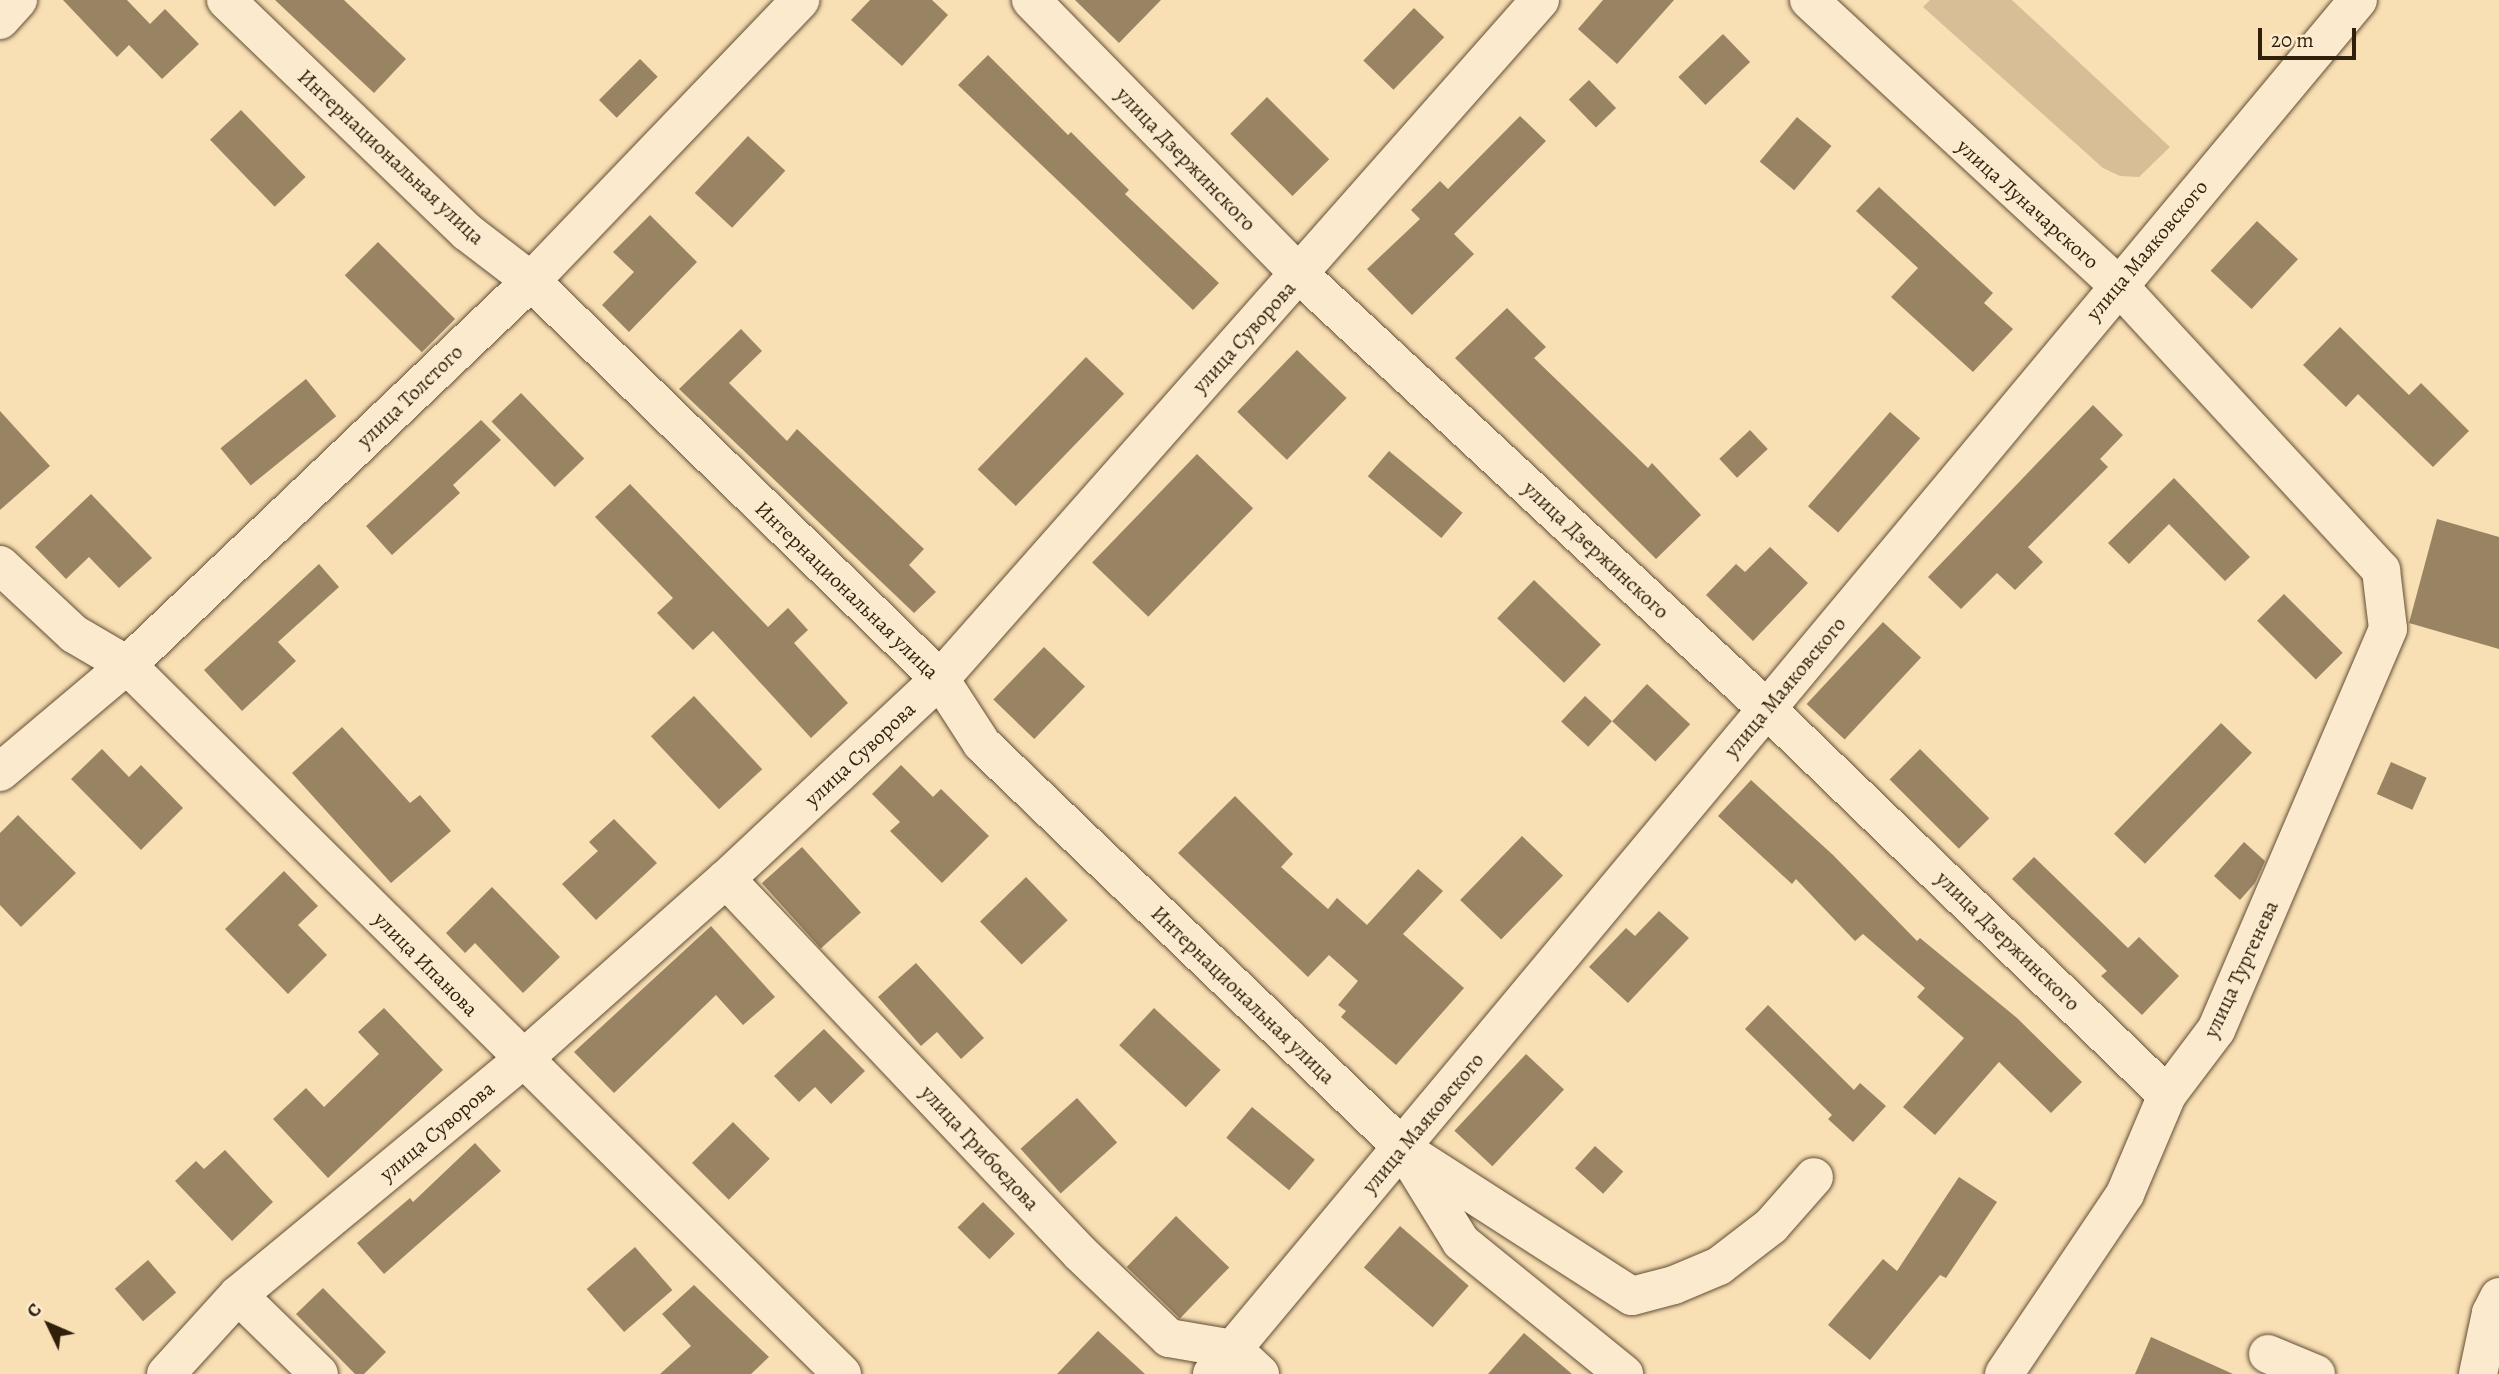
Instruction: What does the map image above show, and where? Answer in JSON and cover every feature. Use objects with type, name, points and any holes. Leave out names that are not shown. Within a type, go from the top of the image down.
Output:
[{"type":"street","points":[[0,20],[18,0]]},
{"type":"street","name":"Интернациональная улица","points":[[226,0],[467,232],[531,281],[940,679],[982,744],[1403,1148],[1461,1242],[1624,1374]]},
{"type":"street","name":"улица Толстого","points":[[0,772],[127,665],[531,281],[800,0]]},
{"type":"street","name":"улица Дзержинского","points":[[1031,0],[1299,274],[1766,709],[2168,1094]]},
{"type":"street","name":"улица Суворова","points":[[166,1374],[238,1295],[522,1060],[726,879],[940,679],[1540,0]]},
{"type":"street","name":"улица Луначарского","points":[[1810,0],[2118,285],[2381,570]]},
{"type":"street","name":"улица Маяковского","points":[[1235,1366],[1403,1148],[2118,285],[2358,0]]},
{"type":"street","name":"улица Ипанова","points":[[0,565],[74,634],[127,665],[522,1060],[842,1374]]},
{"type":"street","name":"улица Тургенева","points":[[2004,1374],[2125,1194],[2168,1094],[2216,1030],[2388,629],[2381,570]]},
{"type":"street","name":"улица Грибоедова","points":[[726,879],[1080,1253],[1169,1338],[1235,1366]]},
{"type":"street","points":[[1403,1148],[1632,1296],[1674,1285],[1719,1266],[1772,1226],[1814,1177]]},
{"type":"street","points":[[238,1295],[319,1374]]},
{"type":"street","points":[[2479,1374],[2491,1312],[2499,1297]]},
{"type":"street","points":[[2268,1354],[2316,1374]]},
{"type":"shaded area","points":[[1930,0],[2012,0],[2170,147],[2139,177],[2120,176],[2103,168],[1923,7]]},
{"type":"building","points":[[63,0],[127,0],[150,24],[165,9],[199,44],[162,79],[129,45],[117,57]]},
{"type":"building","points":[[275,0],[344,0],[406,59],[374,93]]},
{"type":"building","points":[[870,0],[932,0],[948,15],[902,66],[851,20]]},
{"type":"building","points":[[1075,0],[1161,0],[1119,43]]},
{"type":"building","points":[[1603,0],[1674,0],[1617,64],[1578,29]]},
{"type":"building","points":[[1414,8],[1444,37],[1394,90],[1363,61]]},
{"type":"building","points":[[1723,34],[1750,62],[1705,105],[1678,77]]},
{"type":"building","points":[[988,55],[1068,135],[1071,132],[1129,190],[1125,194],[1219,283],[1193,310],[958,85]]},
{"type":"building","points":[[640,59],[658,77],[617,118],[599,100]]},
{"type":"building","points":[[1589,80],[1616,108],[1596,128],[1569,99]]},
{"type":"building","points":[[1267,97],[1329,159],[1292,196],[1230,134]]},
{"type":"building","points":[[241,110],[306,177],[275,207],[210,140]]},
{"type":"building","points":[[1520,116],[1546,141],[1454,234],[1474,254],[1412,315],[1367,269],[1420,219],[1411,210],[1440,181],[1448,189]]},
{"type":"building","points":[[1797,117],[1831,146],[1794,190],[1760,161]]},
{"type":"building","points":[[748,136],[785,171],[732,228],[695,193]]},
{"type":"building","points":[[1879,187],[1993,293],[1984,303],[2013,329],[1973,372],[1891,297],[1918,268],[1856,211]]},
{"type":"building","points":[[650,215],[697,262],[629,332],[602,305],[634,272],[613,252]]},
{"type":"building","points":[[2257,221],[2298,259],[2252,309],[2211,271]]},
{"type":"building","points":[[378,242],[455,319],[422,352],[345,275]]},
{"type":"building","points":[[1507,308],[1546,347],[1534,358],[1648,468],[1652,463],[1701,515],[1656,559],[1455,358]]},
{"type":"building","points":[[2340,327],[2409,395],[2421,383],[2469,431],[2433,467],[2358,394],[2346,407],[2303,365]]},
{"type":"building","points":[[741,329],[762,351],[729,383],[787,441],[797,429],[924,549],[909,565],[936,592],[914,613],[679,389]]},
{"type":"building","points":[[1297,350],[1347,398],[1287,460],[1237,412]]},
{"type":"building","points":[[1086,357],[1124,394],[1016,506],[978,469]]},
{"type":"building","points":[[306,379],[336,416],[251,486],[221,448]]},
{"type":"building","points":[[521,393],[584,458],[555,487],[492,421]]},
{"type":"building","points":[[2093,405],[2123,435],[2100,459],[2108,467],[2028,547],[2043,562],[2015,590],[1997,573],[1961,609],[1928,577]]},
{"type":"building","points":[[0,411],[50,466],[0,510]]},
{"type":"building","points":[[1890,412],[1920,438],[1838,533],[1808,506]]},
{"type":"building","points":[[481,420],[501,440],[453,485],[460,493],[392,555],[366,526]]},
{"type":"building","points":[[1750,430],[1768,449],[1737,478],[1719,459]]},
{"type":"building","points":[[1389,451],[1463,513],[1441,538],[1368,476]]},
{"type":"building","points":[[1197,454],[1253,508],[1148,617],[1092,563]]},
{"type":"building","points":[[2174,478],[2250,557],[2225,581],[2169,524],[2129,564],[2108,543]]},
{"type":"building","points":[[630,484],[768,627],[788,608],[808,630],[794,643],[848,703],[811,738],[713,631],[693,650],[657,613],[673,598],[595,517]]},
{"type":"building","points":[[91,494],[152,558],[119,588],[89,557],[66,579],[35,547]]},
{"type":"building","points":[[2437,519],[2499,537],[2499,649],[2409,623]]},
{"type":"building","points":[[1770,547],[1808,583],[1753,641],[1706,595],[1736,564],[1745,572]]},
{"type":"building","points":[[319,564],[339,587],[278,642],[296,661],[242,711],[204,670]]},
{"type":"building","points":[[1534,580],[1601,645],[1564,683],[1497,618]]},
{"type":"building","points":[[2284,594],[2343,653],[2316,680],[2257,621]]},
{"type":"building","points":[[1883,622],[1921,657],[1845,739],[1807,704]]},
{"type":"building","points":[[1044,647],[1085,687],[1034,739],[993,700]]},
{"type":"building","points":[[1647,684],[1690,724],[1655,762],[1612,721]]},
{"type":"building","points":[[694,696],[762,769],[719,809],[651,736]]},
{"type":"building","points":[[1585,696],[1612,721],[1588,747],[1561,722]]},
{"type":"building","points":[[2221,723],[2252,753],[2145,864],[2114,834]]},
{"type":"building","points":[[342,727],[410,803],[420,795],[451,831],[391,883],[292,773]]},
{"type":"building","points":[[102,749],[129,777],[141,765],[183,808],[141,850],[71,779]]},
{"type":"building","points":[[1920,749],[1989,818],[1959,849],[1890,779]]},
{"type":"building","points":[[2391,762],[2427,778],[2412,810],[2377,794]]},
{"type":"building","points":[[901,765],[933,797],[941,789],[989,836],[942,883],[890,831],[900,822],[872,794]]},
{"type":"building","points":[[1751,780],[1833,855],[1917,941],[1920,938],[2017,1018],[2082,1082],[2051,1113],[1999,1062],[1935,1135],[1903,1107],[1964,1038],[1917,997],[1925,988],[1863,934],[1855,941],[1796,879],[1792,884],[1718,816]]},
{"type":"building","points":[[1235,796],[1293,854],[1281,867],[1328,909],[1337,898],[1367,925],[1418,869],[1443,891],[1403,934],[1464,988],[1396,1065],[1341,1017],[1346,1011],[1338,1005],[1358,981],[1329,955],[1308,977],[1178,853]]},
{"type":"building","points":[[18,815],[76,873],[21,927],[0,905],[0,833]]},
{"type":"building","points":[[614,819],[657,863],[596,920],[562,884],[598,851],[589,842]]},
{"type":"building","points":[[1522,836],[1563,876],[1501,940],[1460,900]]},
{"type":"building","points":[[2244,842],[2265,861],[2255,883],[2240,900],[2214,876]]},
{"type":"building","points":[[802,847],[861,912],[821,949],[762,883]]},
{"type":"building","points":[[2034,857],[2128,948],[2139,937],[2179,976],[2142,1015],[2101,976],[2107,971],[2012,879]]},
{"type":"building","points":[[284,871],[318,906],[298,925],[327,955],[288,994],[225,929]]},
{"type":"building","points":[[1026,877],[1068,920],[1022,965],[980,921]]},
{"type":"building","points":[[492,887],[560,957],[523,993],[475,943],[465,953],[446,933]]},
{"type":"building","points":[[1659,911],[1689,938],[1628,1003],[1589,967],[1626,928],[1635,936]]},
{"type":"building","points":[[711,926],[775,997],[743,1025],[716,995],[614,1093],[574,1052]]},
{"type":"building","points":[[916,963],[984,1038],[961,1059],[937,1032],[921,1046],[878,997]]},
{"type":"building","points":[[1768,1005],[1854,1090],[1860,1083],[1886,1106],[1853,1142],[1828,1119],[1832,1115],[1745,1029]]},
{"type":"building","points":[[384,1008],[443,1070],[328,1178],[273,1119],[306,1088],[324,1107],[379,1054],[358,1032]]},
{"type":"building","points":[[1154,1008],[1221,1070],[1186,1107],[1119,1045]]},
{"type":"building","points":[[824,1029],[865,1071],[831,1104],[815,1087],[799,1102],[774,1076]]},
{"type":"building","points":[[1526,1054],[1564,1089],[1492,1166],[1454,1131]]},
{"type":"building","points":[[1077,1098],[1117,1143],[1061,1193],[1021,1149]]},
{"type":"building","points":[[1252,1107],[1315,1160],[1289,1190],[1226,1138]]},
{"type":"building","points":[[733,1122],[770,1159],[729,1200],[692,1163]]},
{"type":"building","points":[[475,1143],[501,1171],[384,1274],[357,1243],[410,1198],[413,1202]]},
{"type":"building","points":[[1595,1146],[1623,1171],[1603,1194],[1575,1168]]},
{"type":"building","points":[[225,1150],[273,1202],[232,1241],[175,1181],[196,1161],[204,1169]]},
{"type":"building","points":[[1959,1177],[1997,1202],[1946,1278],[1940,1275],[1870,1360],[1828,1325],[1883,1259],[1897,1271]]},
{"type":"building","points":[[983,1202],[1015,1234],[989,1259],[958,1227]]},
{"type":"building","points":[[1176,1216],[1229,1267],[1180,1318],[1127,1267]]},
{"type":"building","points":[[1400,1226],[1469,1286],[1433,1327],[1364,1268]]},
{"type":"building","points":[[635,1247],[672,1290],[624,1332],[587,1289]]},
{"type":"building","points":[[148,1260],[176,1292],[143,1321],[115,1289]]},
{"type":"building","points":[[694,1285],[769,1357],[751,1374],[660,1374],[691,1346],[662,1314]]},
{"type":"building","points":[[323,1288],[386,1352],[364,1374],[355,1374],[296,1314]]},
{"type":"building","points":[[1098,1331],[1145,1374],[1057,1374]]},
{"type":"building","points":[[1524,1333],[1572,1374],[1488,1374]]},
{"type":"building","points":[[2151,1337],[2233,1374],[2135,1374]]}]
